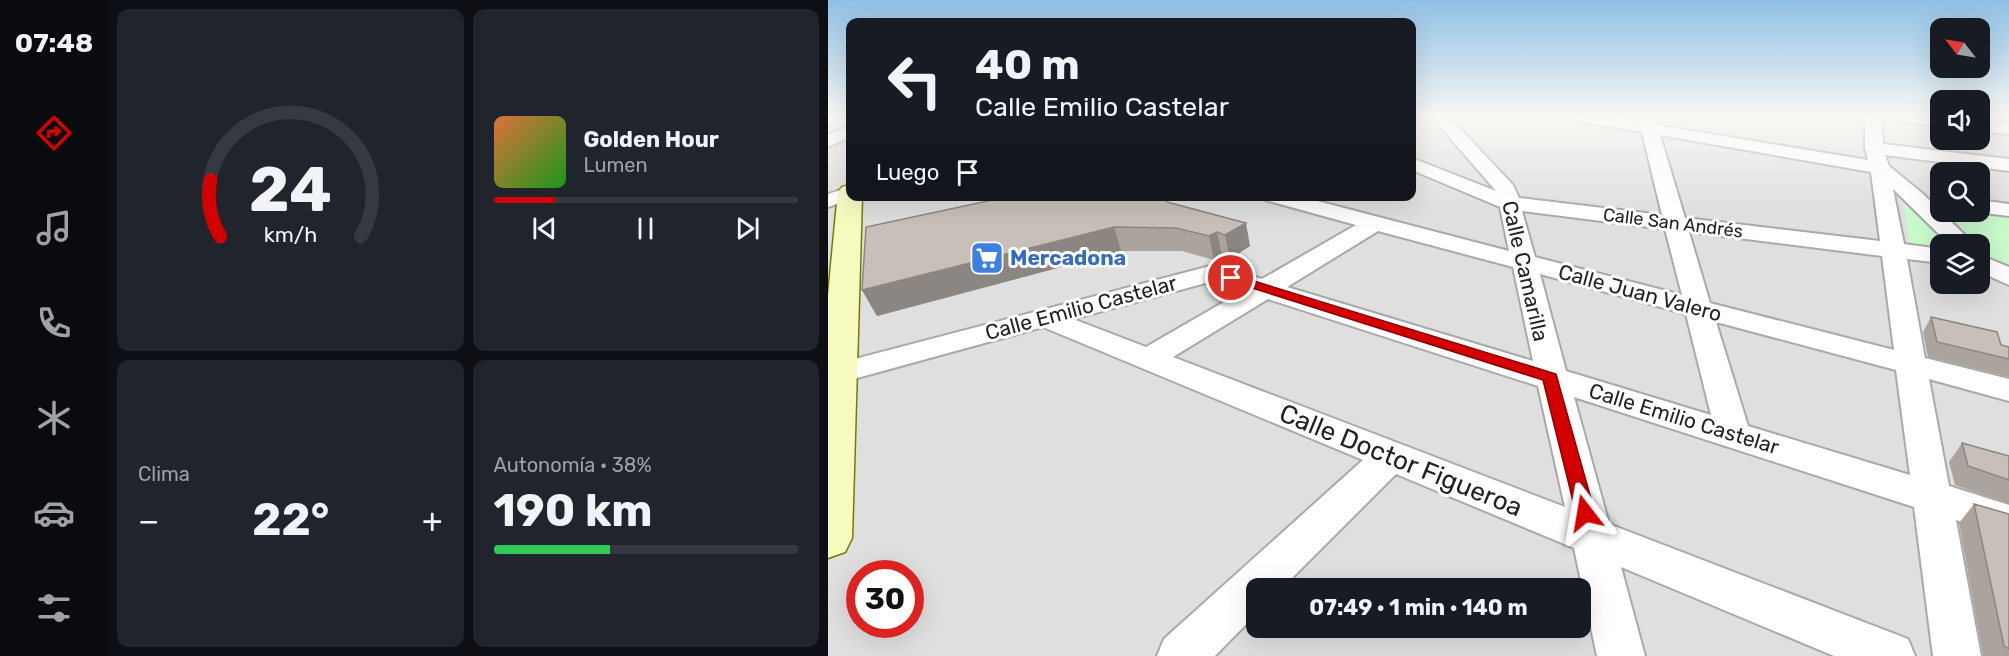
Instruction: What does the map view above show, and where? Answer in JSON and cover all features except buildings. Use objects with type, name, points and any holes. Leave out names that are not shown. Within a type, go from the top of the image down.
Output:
[{"type":"street","points":[[828,148],[846,148]]},
{"type":"street","name":"Calle Camarilla","points":[[1468,148],[1506,189],[1550,377],[1621,656]]},
{"type":"street","points":[[1654,148],[1733,435]]},
{"type":"street","points":[[1809,148],[1877,158],[2009,165]]},
{"type":"street","points":[[1876,148],[1957,656]]},
{"type":"street","points":[[1877,158],[1952,234]]},
{"type":"street","name":"Calle San Andrés","points":[[1416,166],[1509,203],[1930,255]]},
{"type":"street","points":[[828,201],[846,194]]},
{"type":"street","points":[[1917,198],[1930,200]]},
{"type":"street","points":[[828,538],[839,373],[835,330],[849,201]]},
{"type":"street","name":"Calle Juan Valero","points":[[1291,201],[2009,390]]},
{"type":"street","points":[[1990,207],[2009,210]]},
{"type":"street","points":[[1148,359],[1375,223]]},
{"type":"street","points":[[1990,267],[2009,277]]},
{"type":"street","name":"Calle Emilio Castelar","points":[[839,373],[1214,273],[2009,521]]},
{"type":"street","name":"Calle Doctor Figueroa","points":[[1045,318],[1891,656]]},
{"type":"street","points":[[1180,656],[1391,456]]},
{"type":"shaded area","points":[[828,148],[846,148],[846,201],[1416,201],[1416,148],[1930,148],[1930,150],[1990,150],[1990,148],[2009,148],[2009,656],[828,656]]},
{"type":"green space","points":[[1903,203],[1937,234],[1930,234],[1930,247],[1910,246]]},
{"type":"green space","points":[[1990,214],[2009,216],[2009,267],[1990,257],[1990,234],[1968,234],[1956,222],[1990,222]]},
{"type":"place","name":"Mercadona","points":[[987,258]]},
{"type":"route","points":[[1231,278],[1550,377],[1585,513]]}]
